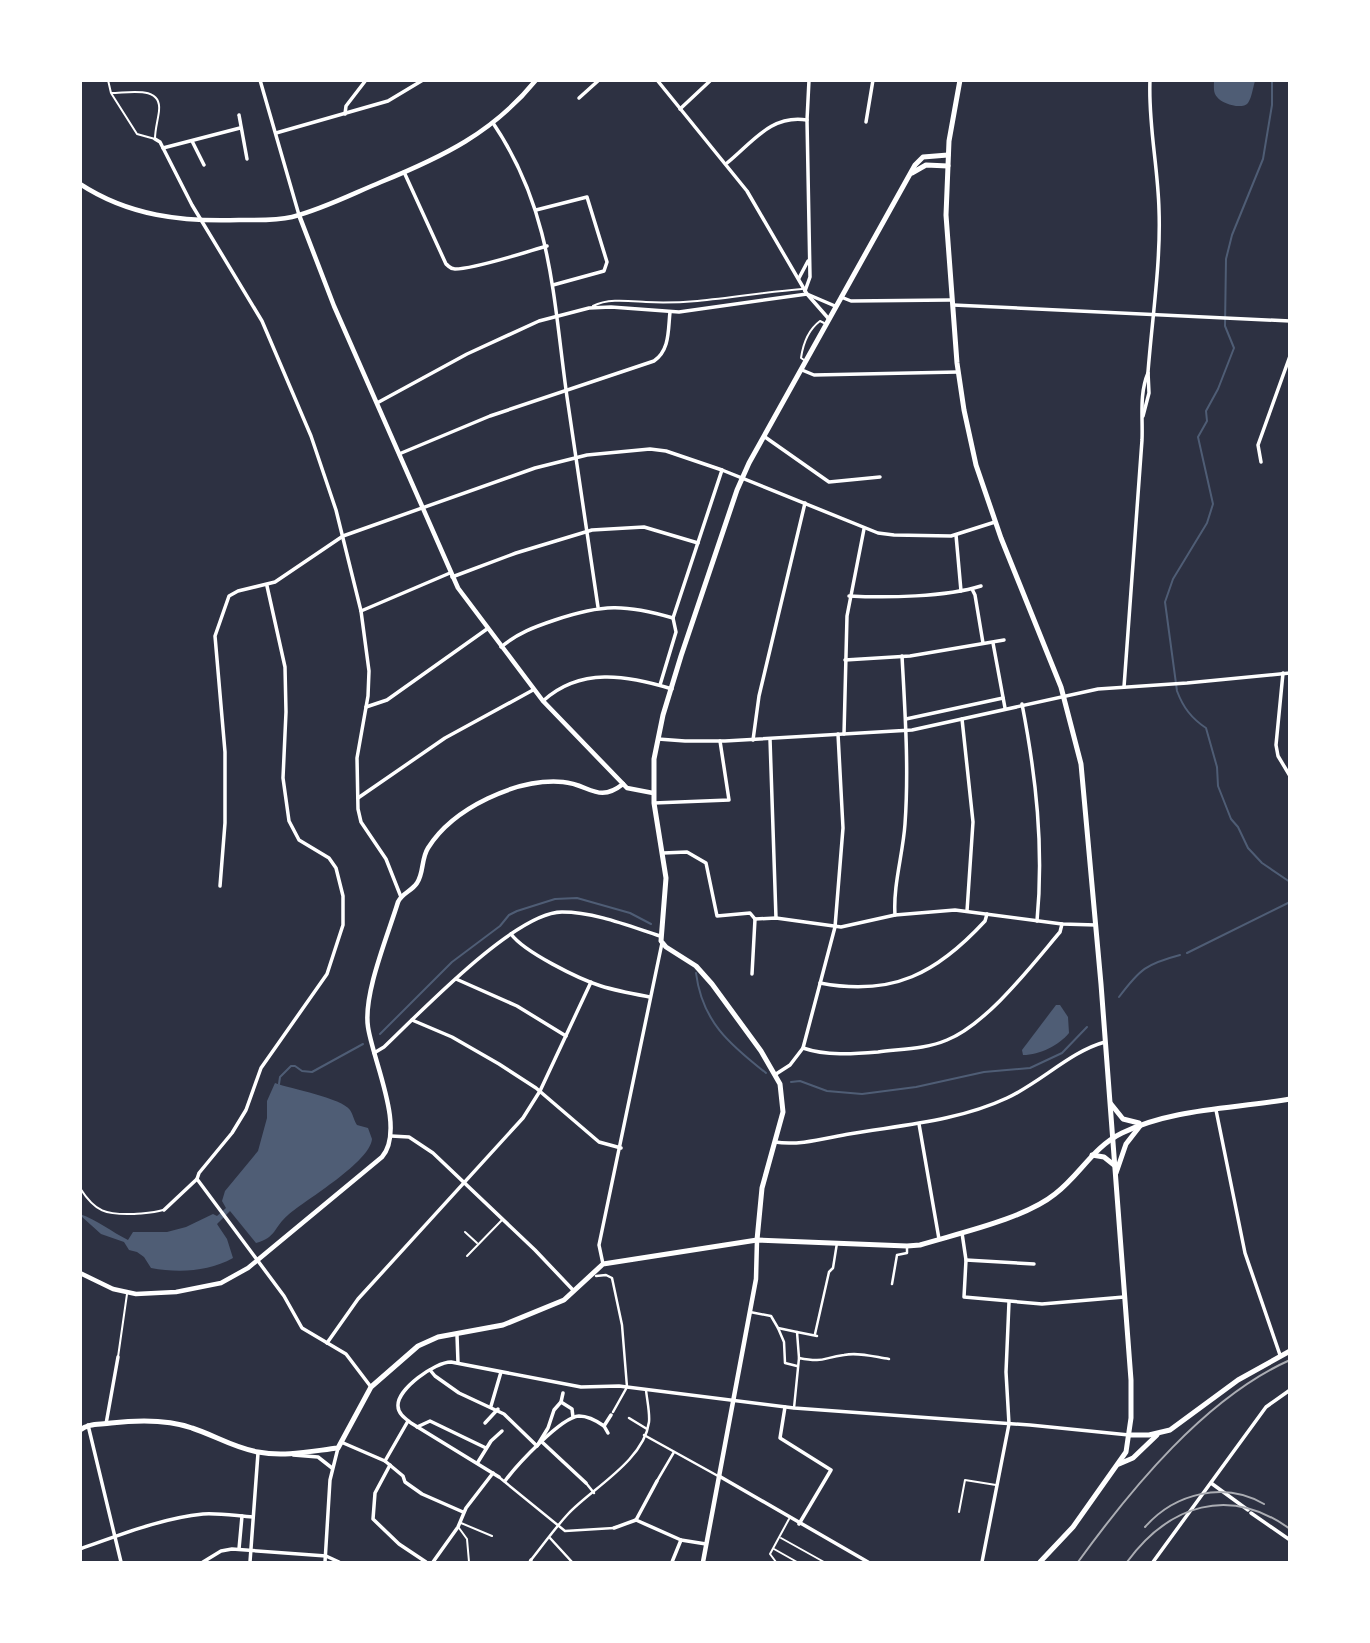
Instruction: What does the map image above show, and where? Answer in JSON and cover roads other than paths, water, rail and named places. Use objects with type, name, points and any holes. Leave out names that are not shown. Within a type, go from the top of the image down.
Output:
[{"type":"main road","points":[[960,80],[948,155],[946,215],[958,372],[970,440],[995,523],[1064,696],[1081,764],[1131,1380],[1127,1449],[1069,1533],[1040,1563]]},
{"type":"main road","points":[[757,1240],[762,1188],[782,1118],[783,1101],[776,1074],[705,975],[692,962],[662,943],[660,936],[666,890],[653,793],[657,738],[742,478],[840,296],[919,159],[948,155]]},
{"type":"main road","points":[[910,175],[923,165],[948,166]]},
{"type":"main road","points":[[80,1420],[88,1424],[132,1421],[179,1424],[259,1453],[290,1455],[340,1445],[371,1387],[418,1346],[438,1337],[457,1335],[522,1318],[564,1300],[603,1264],[757,1240],[907,1247],[961,1232],[1035,1206],[1055,1195],[1092,1155],[1112,1138],[1142,1124],[1290,1099]]},
{"type":"main road","points":[[1110,1104],[1123,1119],[1142,1124]]},
{"type":"main road","points":[[1115,1178],[1126,1144],[1142,1124]]},
{"type":"main road","points":[[1092,1155],[1104,1157],[1114,1165]]},
{"type":"main road","points":[[1129,1435],[1158,1434],[1177,1426],[1238,1380],[1290,1351]]},
{"type":"main road","points":[[80,1430],[88,1424]]},
{"type":"main road","points":[[1119,1464],[1133,1458],[1158,1434]]},
{"type":"street","points":[[260,80],[299,215],[334,306],[451,575],[533,690],[623,784],[631,790],[653,793]]},
{"type":"street","points":[[345,114],[346,106],[366,80]]},
{"type":"street","points":[[276,133],[388,101],[423,80]]},
{"type":"street","points":[[80,184],[115,203],[145,213],[182,220],[286,218],[440,157],[493,123],[518,101],[536,80]]},
{"type":"street","points":[[579,98],[599,80]]},
{"type":"street","points":[[657,80],[759,209],[805,291],[827,321]]},
{"type":"street","points":[[680,109],[710,80]]},
{"type":"street","points":[[805,291],[810,277],[807,120],[809,80]]},
{"type":"street","points":[[866,122],[873,80]]},
{"type":"street","points":[[1124,687],[1159,211],[1150,118],[1150,80]]},
{"type":"street","points":[[239,115],[247,159]]},
{"type":"street","points":[[726,164],[774,124],[788,118],[807,120]]},
{"type":"street","points":[[493,123],[512,152],[536,210],[547,246],[598,607]]},
{"type":"street","points":[[163,148],[240,128]]},
{"type":"street","points":[[155,139],[160,142],[192,205],[266,331],[311,436],[343,536],[361,611],[369,671],[357,758],[361,822],[386,859],[401,897]]},
{"type":"street","points":[[192,141],[204,165]]},
{"type":"street","points":[[404,172],[449,267],[454,269],[478,265],[547,246]]},
{"type":"street","points":[[536,210],[587,197],[607,262],[604,271],[553,285]]},
{"type":"street","points":[[799,278],[809,259]]},
{"type":"street","points":[[377,402],[467,354],[556,315],[589,308],[624,307],[670,312],[805,291],[835,306]]},
{"type":"street","points":[[840,296],[851,300],[1290,321]]},
{"type":"street","points":[[399,454],[490,416],[654,361],[666,347],[670,312]]},
{"type":"street","points":[[1261,462],[1258,446],[1290,356]]},
{"type":"street","points":[[800,369],[814,375],[958,372]]},
{"type":"street","points":[[763,436],[829,482],[880,477]]},
{"type":"street","points":[[220,886],[225,823],[225,752],[215,636],[232,594],[267,586],[343,536],[575,457],[661,449],[723,470],[863,528],[894,535],[956,535],[995,523]]},
{"type":"street","points":[[660,685],[676,632],[673,618],[723,470]]},
{"type":"street","points":[[753,740],[759,696],[805,503]]},
{"type":"street","points":[[361,611],[451,575],[587,531],[644,527],[698,543]]},
{"type":"street","points":[[844,734],[849,596],[863,528]]},
{"type":"street","points":[[956,535],[961,591]]},
{"type":"street","points":[[164,1210],[197,1180],[199,1173],[239,1122],[255,1080],[271,1051],[327,974],[343,925],[343,896],[336,868],[329,858],[299,841],[289,821],[284,778],[285,667],[267,586]]},
{"type":"street","points":[[849,596],[961,591],[981,586]]},
{"type":"street","points":[[972,589],[983,643]]},
{"type":"street","points":[[500,646],[525,630],[598,607],[647,610],[673,618]]},
{"type":"street","points":[[366,708],[387,700],[487,629]]},
{"type":"street","points":[[845,660],[902,656],[1003,640]]},
{"type":"street","points":[[993,643],[1005,708]]},
{"type":"street","points":[[895,915],[905,826],[906,719],[902,656]]},
{"type":"street","points":[[1283,673],[1276,745],[1278,756],[1290,776]]},
{"type":"street","points":[[657,738],[685,741],[753,740],[906,730],[1098,689],[1290,673]]},
{"type":"street","points":[[544,701],[566,684],[593,677],[629,679],[672,689]]},
{"type":"street","points":[[358,798],[444,738],[533,690]]},
{"type":"street","points":[[906,719],[1003,698]]},
{"type":"street","points":[[1022,704],[1035,771],[1038,805],[1037,921]]},
{"type":"street","points":[[962,719],[973,822],[967,911]]},
{"type":"street","points":[[776,1074],[790,1065],[803,1048],[835,927],[843,828],[838,734]]},
{"type":"street","points":[[770,739],[776,918]]},
{"type":"street","points":[[654,803],[729,800],[720,741]]},
{"type":"street","points":[[80,1273],[107,1287],[127,1293],[152,1294],[208,1287],[233,1278],[382,1157],[391,1136],[390,1117],[368,1027],[367,1009],[401,897],[417,883],[424,854],[437,836],[453,821],[509,789],[543,782],[571,783],[606,793],[615,791],[623,784]]},
{"type":"street","points":[[663,853],[687,852],[706,863],[716,916],[750,913],[755,919],[752,974]]},
{"type":"street","points":[[755,919],[776,918],[835,927],[854,926],[895,915],[925,911],[967,911],[1062,924],[1096,925]]},
{"type":"street","points":[[374,1053],[511,934],[545,915],[562,912],[616,921],[660,936]]},
{"type":"street","points":[[820,983],[875,986],[915,977],[952,954],[985,921],[988,914]]},
{"type":"street","points":[[803,1048],[833,1053],[865,1053],[927,1046],[949,1040],[974,1024],[1014,985],[1059,932],[1062,924]]},
{"type":"street","points":[[511,934],[522,946],[591,982],[651,997]]},
{"type":"street","points":[[603,1264],[599,1245],[662,943]]},
{"type":"street","points":[[456,979],[517,1006],[567,1036]]},
{"type":"street","points":[[327,1343],[358,1299],[516,1128],[540,1091],[591,982]]},
{"type":"street","points":[[412,1020],[464,1044],[540,1091],[599,1142],[621,1148]]},
{"type":"street","points":[[775,1142],[787,1144],[919,1123],[974,1111],[1008,1098],[1088,1048],[1105,1042]]},
{"type":"street","points":[[1216,1110],[1245,1253],[1280,1355]]},
{"type":"street","points":[[919,1123],[939,1239]]},
{"type":"street","points":[[391,1136],[409,1137],[421,1143],[575,1291]]},
{"type":"street","points":[[197,1180],[284,1296],[302,1328],[346,1354],[371,1387]]},
{"type":"street","points":[[961,1232],[966,1261],[964,1297],[1009,1302],[1065,1303],[1124,1297]]},
{"type":"street","points":[[703,1563],[756,1279],[757,1240]]},
{"type":"street","points":[[778,1328],[816,1335],[829,1272],[833,1268],[836,1243]]},
{"type":"street","points":[[892,1284],[897,1255],[907,1253],[907,1247]]},
{"type":"street","points":[[966,1261],[1034,1264]]},
{"type":"street","points":[[596,1276],[609,1276],[615,1284],[625,1347],[627,1387],[604,1426]]},
{"type":"street","points":[[982,1563],[1009,1424],[1006,1373],[1009,1302]]},
{"type":"street","points":[[750,1312],[771,1316],[783,1342],[785,1363],[798,1366]]},
{"type":"street","points":[[794,1408],[799,1358],[797,1332]]},
{"type":"street","points":[[457,1335],[458,1363]]},
{"type":"street","points":[[799,1358],[819,1362],[845,1354],[859,1354],[889,1359]]},
{"type":"street","points":[[106,1424],[118,1357]]},
{"type":"street","points":[[674,1452],[636,1520],[614,1528],[565,1531],[478,1462],[408,1421],[399,1412],[399,1400],[411,1384],[440,1363],[458,1363],[581,1387],[627,1387],[794,1408],[1129,1435]]},
{"type":"street","points":[[430,1370],[459,1393],[475,1402],[498,1409],[512,1419],[537,1446]]},
{"type":"street","points":[[491,1406],[501,1372]]},
{"type":"street","points":[[530,1562],[569,1513],[626,1461],[644,1435],[649,1421],[646,1390]]},
{"type":"street","points":[[1153,1563],[1266,1408],[1290,1390]]},
{"type":"street","points":[[537,1446],[548,1428],[552,1413],[561,1402],[563,1393]]},
{"type":"street","points":[[561,1402],[572,1409],[573,1417]]},
{"type":"street","points":[[785,1407],[780,1438],[831,1470],[799,1524]]},
{"type":"street","points":[[485,1423],[498,1409]]},
{"type":"street","points":[[505,1481],[537,1446],[573,1417],[586,1417],[604,1426],[608,1433]]},
{"type":"street","points":[[629,1418],[647,1429]]},
{"type":"street","points":[[384,1461],[408,1421]]},
{"type":"street","points":[[417,1427],[430,1421],[486,1448]]},
{"type":"street","points":[[88,1424],[121,1563]]},
{"type":"street","points":[[478,1462],[486,1448],[502,1432]]},
{"type":"street","points":[[644,1435],[868,1563]]},
{"type":"street","points":[[542,1442],[594,1493]]},
{"type":"street","points":[[325,1563],[332,1468],[340,1445],[384,1461],[403,1476],[405,1482],[422,1493],[463,1512]]},
{"type":"street","points":[[250,1563],[259,1453]]},
{"type":"street","points":[[290,1455],[318,1457],[332,1468]]},
{"type":"street","points":[[390,1465],[375,1493],[373,1519],[399,1544],[426,1563]]},
{"type":"street","points":[[433,1563],[459,1525],[463,1512],[493,1473]]},
{"type":"street","points":[[1211,1483],[1290,1540]]},
{"type":"street","points":[[80,1549],[192,1516],[208,1514],[253,1517]]},
{"type":"street","points":[[239,1550],[242,1516]]},
{"type":"street","points":[[636,1520],[681,1540],[706,1544]]},
{"type":"street","points":[[550,1538],[572,1563]]},
{"type":"street","points":[[672,1563],[681,1540]]},
{"type":"street","points":[[202,1563],[221,1551],[251,1550],[326,1556],[339,1563]]},
{"type":"lane","points":[[108,80],[111,93],[137,134],[155,139],[160,109],[157,97],[154,94],[111,93]]},
{"type":"lane","points":[[589,308],[599,303],[625,300],[691,302],[805,291]]},
{"type":"lane","points":[[805,360],[801,358],[802,347],[816,325],[820,321],[827,321]]},
{"type":"lane","points":[[80,1188],[94,1206],[108,1213],[164,1210]]},
{"type":"lane","points":[[467,1256],[503,1220]]},
{"type":"lane","points":[[466,1232],[478,1244]]},
{"type":"lane","points":[[118,1357],[127,1293]]},
{"type":"lane","points":[[959,1512],[965,1480],[997,1486]]},
{"type":"lane","points":[[776,1563],[770,1554],[790,1518]]},
{"type":"lane","points":[[459,1525],[492,1536]]},
{"type":"lane","points":[[459,1525],[467,1539],[469,1563]]},
{"type":"lane","points":[[780,1537],[824,1563]]},
{"type":"lane","points":[[774,1548],[797,1563]]},
{"type":"water","points":[[1214,81],[1255,81],[1248,103],[1237,106],[1217,97]]},
{"type":"water","points":[[1056,1005],[1060,1005],[1068,1017],[1069,1033],[1049,1049],[1023,1055],[1022,1050]]},
{"type":"water","points":[[275,1083],[345,1106],[357,1125],[368,1128],[372,1139],[369,1148],[350,1169],[283,1219],[263,1241],[256,1243],[230,1211],[217,1224],[227,1239],[233,1258],[203,1269],[161,1270],[151,1268],[144,1257],[129,1250],[124,1242],[101,1234],[81,1216],[80,1214],[92,1219],[128,1240],[133,1232],[167,1232],[186,1227],[213,1214],[217,1216],[226,1208],[222,1201],[225,1191],[258,1151],[267,1118],[267,1101]]},
{"type":"waterway","points":[[1272,80],[1272,105],[1263,159],[1232,235],[1226,259],[1225,326],[1234,348],[1206,411],[1207,421],[1198,437],[1213,504],[1207,523],[1173,579],[1165,602],[1177,691],[1188,712],[1206,728],[1217,767],[1218,786],[1231,819],[1248,848],[1262,863],[1290,882]]},
{"type":"waterway","points":[[380,1034],[452,962],[517,911],[555,899],[577,898],[630,913],[651,924]]},
{"type":"waterway","points":[[1187,953],[1290,902]]},
{"type":"waterway","points":[[1119,997],[1145,969],[1159,961],[1180,955]]},
{"type":"waterway","points":[[696,973],[704,1005],[719,1030],[766,1073]]},
{"type":"waterway","points":[[791,1082],[800,1081],[827,1091],[862,1094],[916,1087],[984,1072],[1030,1068],[1062,1053],[1087,1027]]},
{"type":"waterway","points":[[279,1084],[280,1077],[291,1066],[312,1072],[363,1044]]},
{"type":"railway","points":[[1078,1562],[1146,1476],[1200,1421],[1228,1397],[1290,1360]]},
{"type":"railway","points":[[1145,1527],[1171,1506],[1201,1494],[1233,1493],[1264,1504]]},
{"type":"railway","points":[[1127,1562],[1144,1542],[1162,1527],[1181,1515],[1201,1508],[1223,1505],[1245,1508],[1267,1515],[1290,1529]]}]
